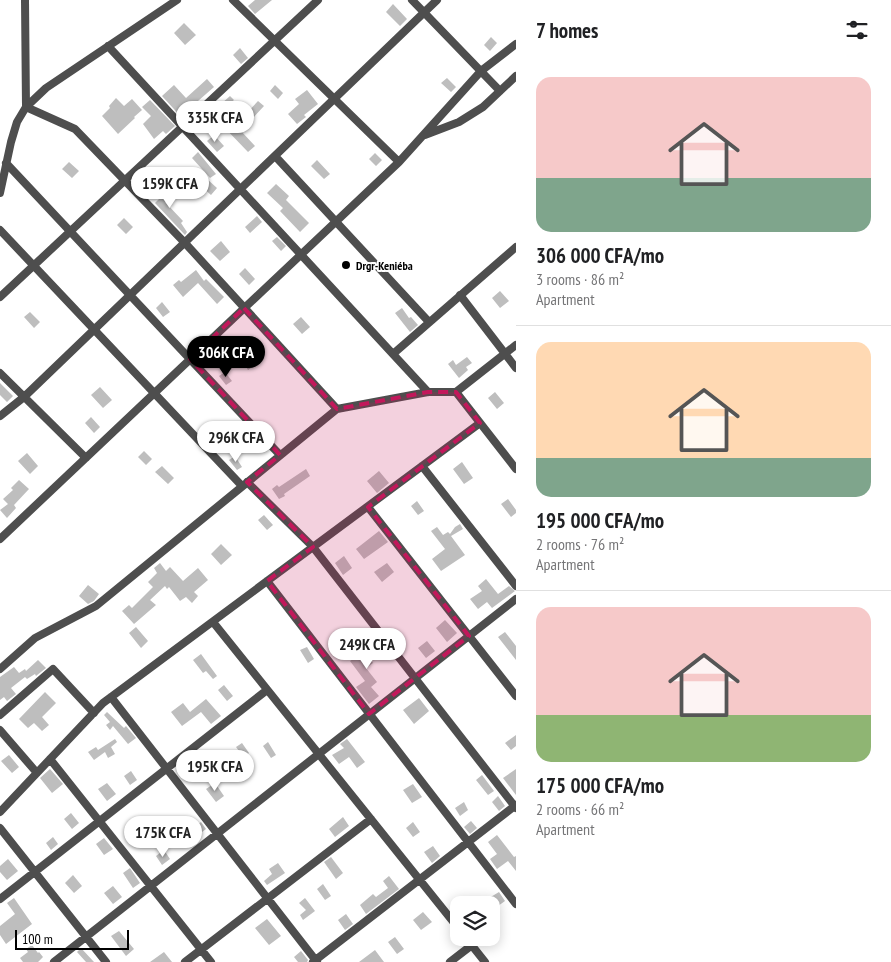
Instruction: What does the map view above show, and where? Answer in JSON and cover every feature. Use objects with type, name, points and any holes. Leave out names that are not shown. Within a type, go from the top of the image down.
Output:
[{"type":"street","points":[[25,0],[26,106]]},
{"type":"street","points":[[0,193],[17,122],[26,106],[46,88],[177,0]]},
{"type":"street","points":[[233,0],[399,162]]},
{"type":"street","points":[[0,298],[318,0]]},
{"type":"street","points":[[412,0],[500,91]]},
{"type":"street","points":[[0,416],[24,397],[437,0]]},
{"type":"street","points":[[0,539],[399,162],[481,71],[516,44]]},
{"type":"street","points":[[108,46],[428,392]]},
{"type":"street","points":[[423,135],[459,122],[483,107],[516,76]]},
{"type":"street","points":[[26,106],[75,130],[185,243],[337,409]]},
{"type":"street","points":[[275,156],[429,322]]},
{"type":"street","points":[[6,163],[280,456]]},
{"type":"street","points":[[0,230],[154,393],[244,484],[313,547],[516,807],[315,961],[111,697]]},
{"type":"street","points":[[393,354],[516,247]]},
{"type":"street","points":[[460,295],[516,368]]},
{"type":"street","points":[[0,669],[35,638],[96,606],[337,409],[428,392],[456,392],[516,346]]},
{"type":"street","points":[[0,373],[86,458]]},
{"type":"street","points":[[456,392],[516,469]]},
{"type":"street","points":[[0,812],[111,697],[480,423]]},
{"type":"street","points":[[422,466],[516,586]]},
{"type":"street","points":[[368,506],[516,696]]},
{"type":"street","points":[[267,582],[516,904]]},
{"type":"street","points":[[54,962],[516,599]]},
{"type":"street","points":[[213,622],[450,918]]},
{"type":"street","points":[[0,715],[53,669],[94,713]]},
{"type":"street","points":[[0,899],[267,690]]},
{"type":"street","points":[[0,730],[37,773]]},
{"type":"street","points":[[50,759],[211,962]]},
{"type":"street","points":[[185,962],[370,818]]},
{"type":"street","points":[[1,830],[106,962]]},
{"type":"street","points":[[450,962],[471,946]]},
{"type":"street","points":[[473,946],[486,962]]},
{"type":"highlighted area","points":[[244,308],[337,409],[428,392],[456,392],[480,423],[368,507],[469,636],[369,714],[267,581],[313,547],[247,482],[280,455],[190,359]]},
{"type":"building","points":[[255,0],[272,0],[255,14],[248,6]]},
{"type":"building","points":[[393,4],[407,19],[400,26],[386,12]]},
{"type":"building","points":[[184,23],[196,35],[185,45],[174,33]]},
{"type":"building","points":[[491,37],[497,43],[490,51],[484,45]]},
{"type":"building","points":[[240,48],[248,58],[241,64],[233,55]]},
{"type":"building","points":[[447,78],[456,87],[451,92],[441,83]]},
{"type":"building","points":[[207,79],[214,87],[198,101],[199,103],[183,119],[162,96],[174,85],[186,98]]},
{"type":"building","points":[[275,85],[283,93],[278,99],[270,91]]},
{"type":"building","points":[[307,90],[318,104],[304,115],[306,117],[297,124],[288,114],[299,104],[295,99]]},
{"type":"building","points":[[230,96],[234,100],[229,104],[242,118],[258,101],[264,106],[241,131],[255,146],[248,152],[222,125],[231,116],[221,104]]},
{"type":"building","points":[[116,98],[124,106],[132,99],[142,110],[118,134],[102,116]]},
{"type":"building","points":[[150,100],[175,126],[166,134],[163,131],[154,139],[143,124],[151,116],[142,107]]},
{"type":"building","points":[[214,135],[224,146],[217,152],[207,141]]},
{"type":"building","points":[[198,152],[216,174],[210,178],[192,158]]},
{"type":"building","points":[[375,153],[382,160],[376,166],[369,159]]},
{"type":"building","points":[[317,160],[330,174],[324,179],[311,166]]},
{"type":"building","points":[[69,162],[79,171],[72,178],[62,169]]},
{"type":"building","points":[[182,168],[201,189],[196,194],[192,191],[190,193],[185,189],[187,185],[176,173]]},
{"type":"building","points":[[207,179],[217,188],[211,195],[201,186]]},
{"type":"building","points":[[276,184],[289,196],[286,200],[309,223],[300,232],[280,211],[283,208],[267,193]]},
{"type":"building","points":[[166,186],[174,194],[165,202],[183,221],[181,223],[187,232],[185,235],[155,203],[163,195],[160,192]]},
{"type":"building","points":[[257,216],[262,222],[250,233],[245,227]]},
{"type":"building","points":[[124,218],[133,227],[126,234],[117,225]]},
{"type":"building","points":[[277,237],[286,246],[281,251],[272,241]]},
{"type":"building","points":[[221,241],[230,252],[220,261],[210,251]]},
{"type":"building","points":[[245,268],[255,279],[249,285],[239,274]]},
{"type":"building","points":[[196,270],[204,281],[206,279],[224,297],[217,304],[198,283],[183,297],[173,285],[179,280],[181,282]]},
{"type":"building","points":[[500,291],[509,301],[500,308],[492,298]]},
{"type":"building","points":[[162,302],[170,312],[163,317],[156,308]]},
{"type":"building","points":[[402,308],[409,318],[411,317],[418,325],[410,332],[395,313]]},
{"type":"building","points":[[30,312],[40,322],[34,328],[24,317]]},
{"type":"building","points":[[301,317],[310,327],[302,334],[293,324]]},
{"type":"building","points":[[258,349],[264,359],[248,370],[242,360]]},
{"type":"building","points":[[467,357],[472,363],[466,367],[468,370],[459,378],[448,364],[453,360],[456,365]]},
{"type":"building","points":[[225,372],[232,381],[226,385],[219,376]]},
{"type":"building","points":[[0,383],[13,396],[7,402],[0,395]]},
{"type":"building","points":[[100,387],[112,400],[103,408],[91,395]]},
{"type":"building","points":[[495,392],[504,403],[497,409],[488,398]]},
{"type":"building","points":[[91,417],[100,427],[94,433],[85,423]]},
{"type":"building","points":[[144,451],[152,459],[146,465],[138,457]]},
{"type":"building","points":[[27,453],[38,466],[30,474],[18,461]]},
{"type":"building","points":[[235,456],[242,467],[237,470],[229,460]]},
{"type":"building","points":[[462,462],[473,478],[464,484],[453,469]]},
{"type":"building","points":[[162,466],[174,478],[168,484],[155,472]]},
{"type":"building","points":[[306,469],[310,476],[279,499],[272,489],[277,485],[279,487]]},
{"type":"building","points":[[379,471],[389,483],[377,493],[367,481]]},
{"type":"building","points":[[19,480],[29,489],[14,505],[16,508],[7,518],[0,510],[8,504],[3,499],[13,490],[11,488]]},
{"type":"building","points":[[508,499],[516,510],[516,513],[511,517],[501,504]]},
{"type":"building","points":[[417,501],[424,511],[418,515],[411,506]]},
{"type":"building","points":[[264,515],[273,525],[267,530],[258,520]]},
{"type":"building","points":[[460,524],[463,529],[451,536],[465,555],[441,571],[432,559],[445,549],[431,531],[437,527],[443,535],[448,532],[450,534]]},
{"type":"building","points":[[379,531],[388,542],[364,559],[356,549]]},
{"type":"building","points":[[221,544],[232,555],[221,565],[211,554]]},
{"type":"building","points":[[344,556],[352,568],[343,575],[335,563]]},
{"type":"building","points":[[160,563],[166,571],[170,567],[183,581],[198,568],[208,580],[194,592],[198,596],[192,603],[186,597],[180,601],[169,587],[167,589],[165,586],[150,600],[156,605],[134,624],[122,611],[129,605],[132,608],[153,587],[148,582],[157,573],[154,568]]},
{"type":"building","points":[[387,563],[394,572],[382,582],[374,572]]},
{"type":"building","points":[[486,579],[498,594],[509,586],[515,591],[492,608],[487,602],[478,609],[470,599],[482,591],[478,586]]},
{"type":"building","points":[[88,585],[99,594],[94,601],[88,604],[79,596]]},
{"type":"building","points":[[445,620],[457,633],[447,642],[436,628]]},
{"type":"building","points":[[136,627],[148,641],[141,648],[129,633]]},
{"type":"building","points":[[505,632],[516,646],[516,660],[498,637]]},
{"type":"building","points":[[340,633],[349,645],[339,652],[331,645],[335,640],[334,638]]},
{"type":"building","points":[[371,637],[377,644],[380,642],[383,646],[369,657],[373,663],[366,668],[377,682],[371,687],[379,696],[369,704],[356,687],[365,681],[350,661],[368,650],[363,643]]},
{"type":"building","points":[[427,641],[435,651],[426,658],[418,648]]},
{"type":"building","points":[[307,647],[314,659],[308,663],[300,650]]},
{"type":"building","points":[[201,654],[217,676],[213,679],[206,671],[203,673],[193,660]]},
{"type":"building","points":[[38,660],[46,668],[36,676],[35,674],[27,679],[25,677],[11,688],[16,694],[7,701],[4,697],[0,700],[0,677],[14,667],[19,673],[25,669],[26,671]]},
{"type":"building","points":[[224,685],[233,696],[227,701],[218,690]]},
{"type":"building","points":[[45,692],[56,703],[42,717],[49,725],[42,731],[34,723],[28,728],[19,719]]},
{"type":"building","points":[[419,698],[429,711],[414,724],[403,710]]},
{"type":"building","points":[[206,699],[221,716],[211,724],[201,712],[182,726],[171,712],[183,703],[190,712]]},
{"type":"building","points":[[107,712],[124,728],[126,726],[136,738],[128,744],[113,726],[110,730],[106,725],[110,722],[104,715]]},
{"type":"building","points":[[516,735],[516,746],[511,750],[505,743]]},
{"type":"building","points":[[115,739],[117,742],[111,747],[115,754],[108,758],[105,752],[94,760],[88,752],[96,747],[98,750]]},
{"type":"building","points":[[347,739],[365,762],[357,768],[349,757],[339,764],[332,755],[344,748],[340,744]]},
{"type":"building","points":[[268,742],[276,755],[271,758],[263,746]]},
{"type":"building","points":[[242,743],[249,753],[233,766],[228,760],[239,751],[236,747]]},
{"type":"building","points":[[9,755],[19,767],[12,773],[1,761]]},
{"type":"building","points":[[50,769],[63,784],[52,793],[40,778]]},
{"type":"building","points":[[516,769],[516,795],[503,778]]},
{"type":"building","points":[[131,771],[137,780],[130,785],[124,776]]},
{"type":"building","points":[[482,775],[494,791],[488,795],[476,780]]},
{"type":"building","points":[[107,783],[116,794],[107,801],[98,789]]},
{"type":"building","points":[[215,783],[224,796],[216,802],[206,789]]},
{"type":"building","points":[[413,784],[422,797],[412,803],[403,790]]},
{"type":"building","points":[[498,796],[505,806],[499,811],[492,802]]},
{"type":"building","points":[[464,802],[468,810],[460,816],[455,808]]},
{"type":"building","points":[[71,813],[79,823],[72,829],[64,819]]},
{"type":"building","points":[[343,817],[349,826],[335,837],[329,829]]},
{"type":"building","points":[[154,818],[158,823],[136,840],[132,833],[137,830],[135,827],[142,821],[145,825]]},
{"type":"building","points":[[471,821],[477,828],[470,834],[464,827]]},
{"type":"building","points":[[201,822],[206,829],[194,838],[190,844],[183,835]]},
{"type":"building","points":[[413,822],[420,832],[413,837],[406,828]]},
{"type":"building","points":[[497,835],[514,857],[516,856],[516,871],[508,861],[497,869],[490,859],[497,854],[488,842]]},
{"type":"building","points":[[53,837],[58,844],[51,850],[46,843]]},
{"type":"building","points":[[104,838],[113,849],[104,855],[96,844]]},
{"type":"building","points":[[433,846],[440,856],[432,863],[424,852]]},
{"type":"building","points":[[164,850],[170,859],[162,865],[156,856]]},
{"type":"building","points":[[331,857],[343,873],[336,879],[324,862]]},
{"type":"building","points":[[8,859],[18,871],[7,880],[0,872],[0,866]]},
{"type":"building","points":[[278,863],[285,873],[267,885],[264,881],[272,874],[269,869]]},
{"type":"building","points":[[130,868],[140,883],[133,888],[123,873]]},
{"type":"building","points":[[73,875],[82,886],[74,893],[65,883]]},
{"type":"building","points":[[389,876],[399,889],[366,914],[360,905],[373,894],[376,897],[388,888],[383,881]]},
{"type":"building","points":[[323,884],[331,896],[325,900],[317,889]]},
{"type":"building","points":[[113,886],[122,897],[113,904],[104,893]]},
{"type":"building","points":[[499,892],[505,901],[500,905],[500,896],[492,896]]},
{"type":"building","points":[[14,898],[32,924],[6,944],[0,935],[0,926],[15,914],[7,903]]},
{"type":"building","points":[[305,898],[315,911],[303,920],[300,915],[306,910],[299,903]]},
{"type":"building","points":[[423,912],[432,922],[421,930],[413,920]]},
{"type":"building","points":[[346,914],[353,924],[345,930],[338,920]]},
{"type":"building","points":[[267,919],[281,936],[269,945],[255,928]]},
{"type":"building","points":[[119,931],[134,949],[126,956],[111,936]]},
{"type":"building","points":[[395,937],[404,949],[397,954],[388,942]]},
{"type":"building","points":[[32,945],[43,957],[38,962],[23,962],[20,958],[28,952],[26,949]]},
{"type":"building","points":[[81,948],[94,962],[86,962],[77,952]]},
{"type":"building","points":[[375,950],[384,962],[359,962]]},
{"type":"building","points":[[301,951],[308,960],[307,962],[298,962],[294,957]]},
{"type":"building","points":[[164,952],[172,962],[150,962]]},
{"type":"place","name":"Drgr-Keniéba","points":[[346,265]]}]
